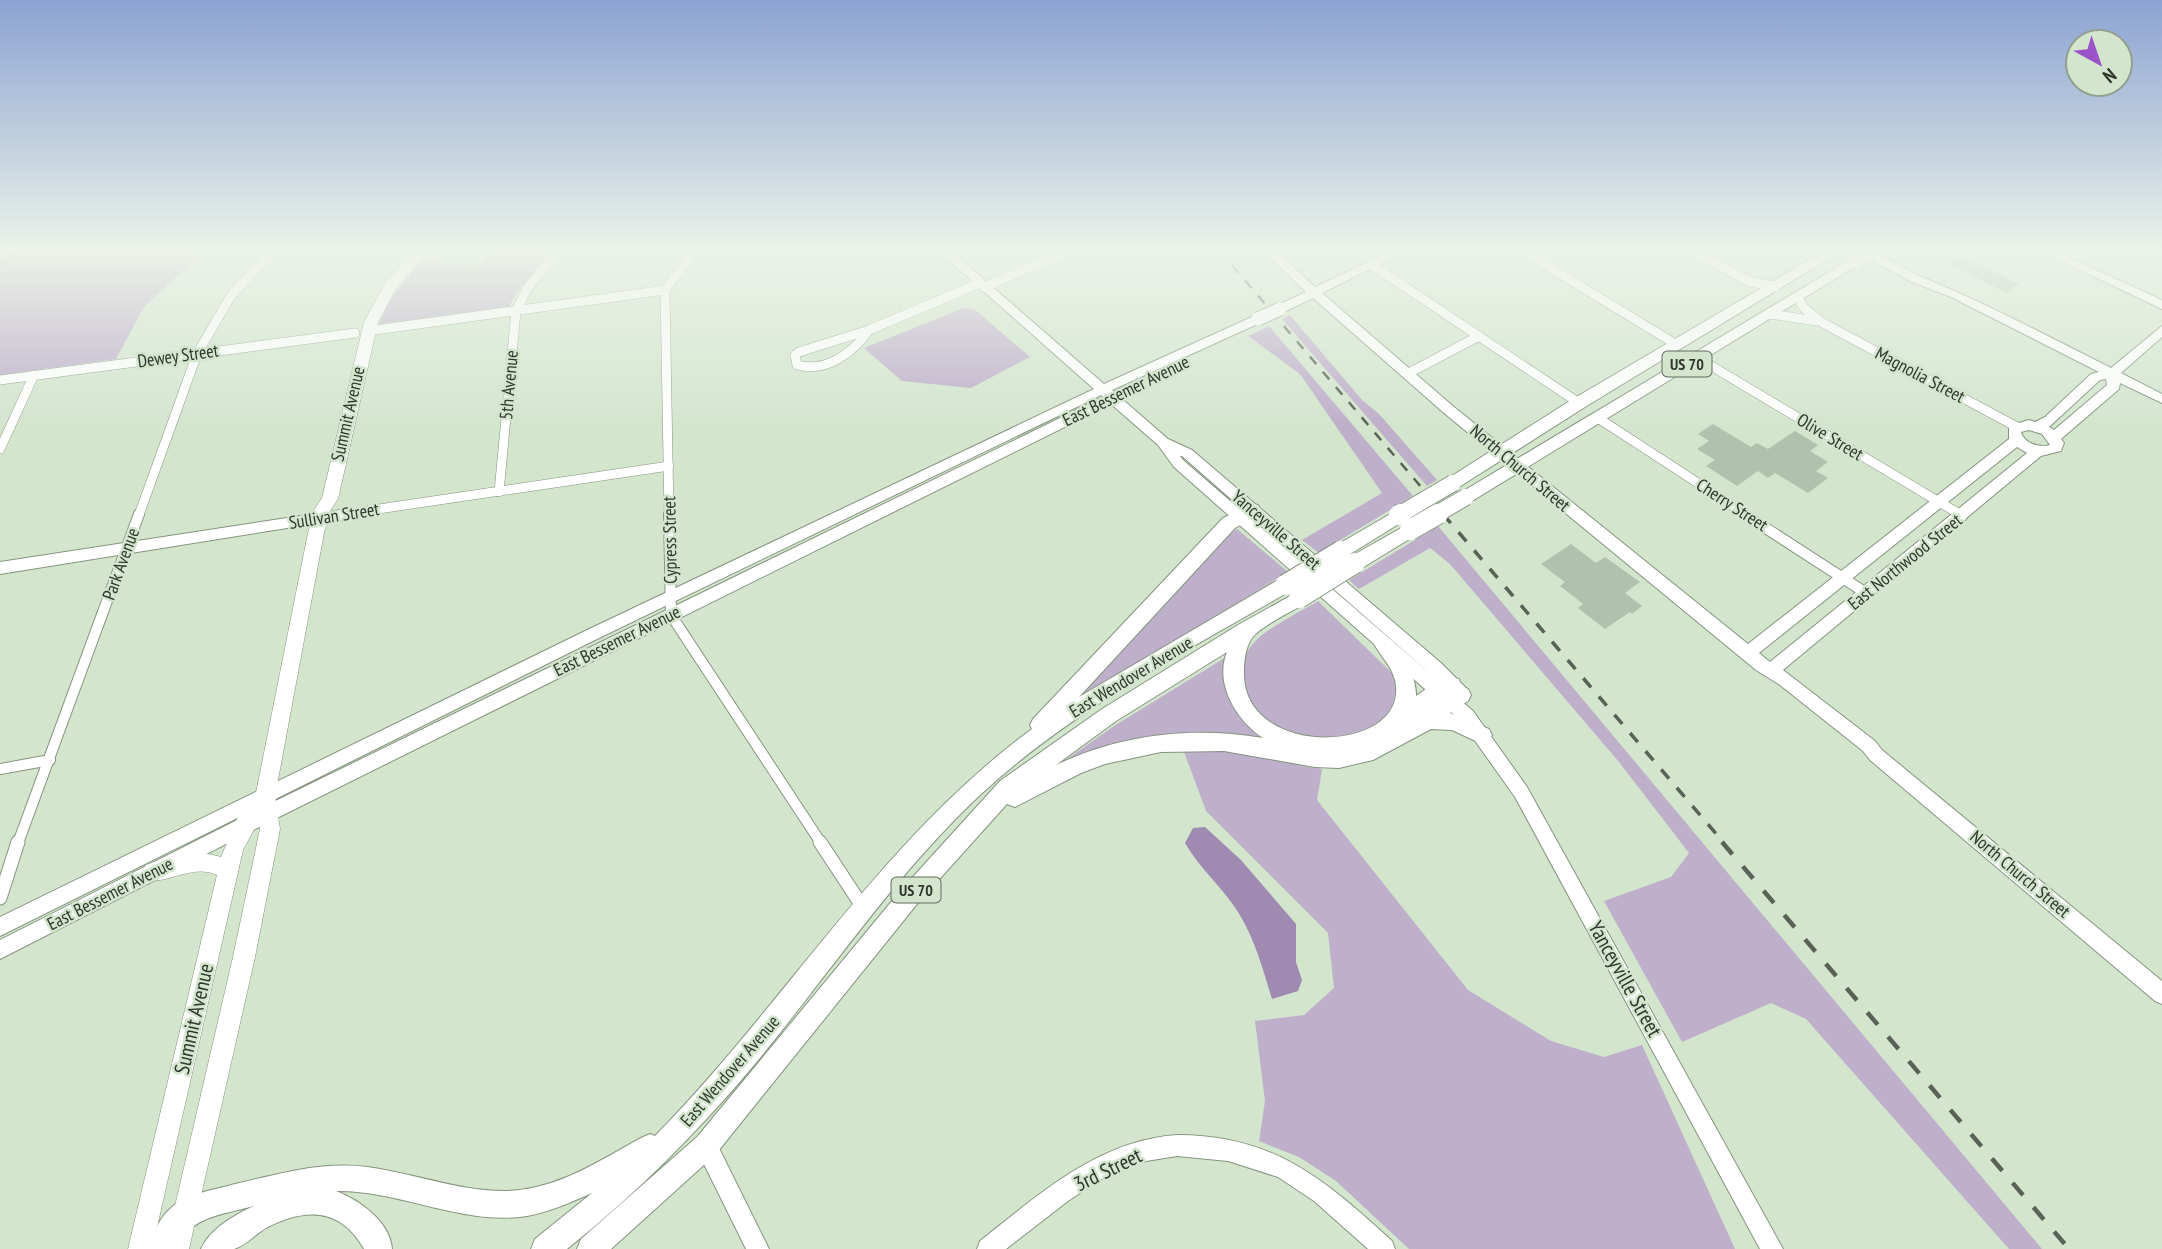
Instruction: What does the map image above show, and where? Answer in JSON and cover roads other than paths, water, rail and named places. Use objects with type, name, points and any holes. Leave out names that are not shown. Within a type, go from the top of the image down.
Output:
[{"type":"highway","name":"East Wendover Avenue","points":[[1405,523],[1453,483],[1499,452],[1739,308]]},
{"type":"highway","name":"East Wendover Avenue","points":[[545,1249],[593,1212],[679,1130],[935,826],[1016,751],[1103,691],[1292,592],[1405,523],[1466,497],[1779,308]]},
{"type":"highway","points":[[1016,751],[1229,523],[1246,513]]},
{"type":"highway","name":"East Wendover Avenue","points":[[591,1249],[706,1146],[909,897],[1008,788],[1109,715],[1245,630],[1292,592]]},
{"type":"highway","points":[[1245,630],[1233,662],[1233,688],[1242,708],[1258,723],[1284,740],[1310,747],[1335,747],[1356,742],[1405,722],[1450,693]]},
{"type":"highway","points":[[970,827],[1046,778],[1121,749],[1194,739],[1265,747],[1329,761],[1356,757],[1383,745],[1405,722],[1408,695],[1403,674],[1384,644]]},
{"type":"highway","points":[[1405,722],[1452,719],[1482,734]]},
{"type":"highway","points":[[706,1146],[704,1120],[727,1076]]},
{"type":"highway","points":[[161,1249],[186,1210],[306,1180],[346,1178],[470,1203],[510,1205],[551,1197],[607,1172],[679,1130]]},
{"type":"highway","points":[[215,1249],[230,1233],[276,1209],[311,1201],[343,1206],[361,1220],[378,1249]]},
{"type":"main road","name":"Summit Avenue","points":[[177,1249],[244,957],[270,829],[266,805],[307,571],[321,514],[318,503],[321,485],[369,308]]},
{"type":"main road","name":"Summit Avenue","points":[[362,332],[376,308]]},
{"type":"main road","name":"Yanceyville Street","points":[[1008,308],[1163,442],[1178,464],[1246,513],[1450,693],[1482,734],[1521,792],[1772,1249]]},
{"type":"main road","points":[[1280,309],[1287,308]]},
{"type":"main road","points":[[1319,308],[1338,314]]},
{"type":"main road","name":"North Church Street","points":[[1331,308],[1499,452],[1774,674],[1778,686],[1860,751],[1876,755],[2162,994]]},
{"type":"main road","points":[[1983,308],[2162,399]]},
{"type":"main road","name":"East Bessemer Avenue","points":[[266,805],[589,636],[1214,348],[1233,332],[1280,309]]},
{"type":"main road","points":[[2017,433],[2045,424],[2096,377],[2112,374],[2162,330]]},
{"type":"main road","name":"East Northwood Street","points":[[1774,674],[1866,593],[2038,451],[2048,452],[2056,448],[2054,437],[2113,386],[2112,374]]},
{"type":"main road","name":"East Bessemer Avenue","points":[[0,927],[573,663],[1107,395]]},
{"type":"main road","points":[[2037,427],[2054,437]]},
{"type":"main road","points":[[2017,433],[2038,451]]},
{"type":"main road","name":"East Northwood Street","points":[[1748,653],[1939,502],[2017,433]]},
{"type":"main road","name":"Yanceyville Street","points":[[1246,513],[1384,644],[1450,693]]},
{"type":"main road","name":"Sullivan Street","points":[[0,568],[321,514]]},
{"type":"main road","points":[[573,663],[576,653],[589,636]]},
{"type":"main road","name":"Summit Avenue","points":[[140,1249],[233,850],[244,825],[266,805]]},
{"type":"main road","name":"East Bessemer Avenue","points":[[0,950],[244,825]]},
{"type":"main road","points":[[153,872],[194,860],[210,862],[229,871]]},
{"type":"main road","points":[[706,1146],[758,1249]]},
{"type":"main road","name":"3rd Street","points":[[988,1249],[1076,1182],[1098,1170],[1140,1151],[1188,1146],[1224,1149],[1257,1157],[1297,1175],[1333,1202],[1384,1249]]},
{"type":"street","name":"Park Avenue","points":[[0,898],[23,827],[50,760],[197,354],[224,308]]},
{"type":"street","name":"5th Avenue","points":[[499,492],[517,308]]},
{"type":"street","name":"Dewey Street","points":[[0,380],[535,308]]},
{"type":"street","name":"Cypress Street","points":[[665,308],[671,615]]},
{"type":"street","points":[[869,330],[849,351],[827,363],[817,367],[797,365],[795,355],[799,352],[869,330],[924,308]]},
{"type":"street","points":[[1437,308],[1579,403]]},
{"type":"street","points":[[1616,308],[1676,345]]},
{"type":"street","name":"Magnolia Street","points":[[1805,308],[1823,323],[2017,433]]},
{"type":"street","name":"Magnolia Street","points":[[1770,314],[1823,323]]},
{"type":"street","points":[[1407,374],[1479,336]]},
{"type":"street","name":"Olive Street","points":[[1698,358],[1962,516]]},
{"type":"street","points":[[0,449],[34,375]]},
{"type":"street","name":"Cherry Street","points":[[1598,418],[1866,593]]},
{"type":"street","name":"Sullivan Street","points":[[321,514],[499,492],[669,466]]},
{"type":"street","points":[[671,615],[864,909]]},
{"type":"street","points":[[0,769],[50,760]]},
{"type":"railway","points":[[1269,308],[1445,515]]},
{"type":"railway","points":[[1443,514],[1724,843]]},
{"type":"railway","points":[[1722,842],[2069,1249]]}]
